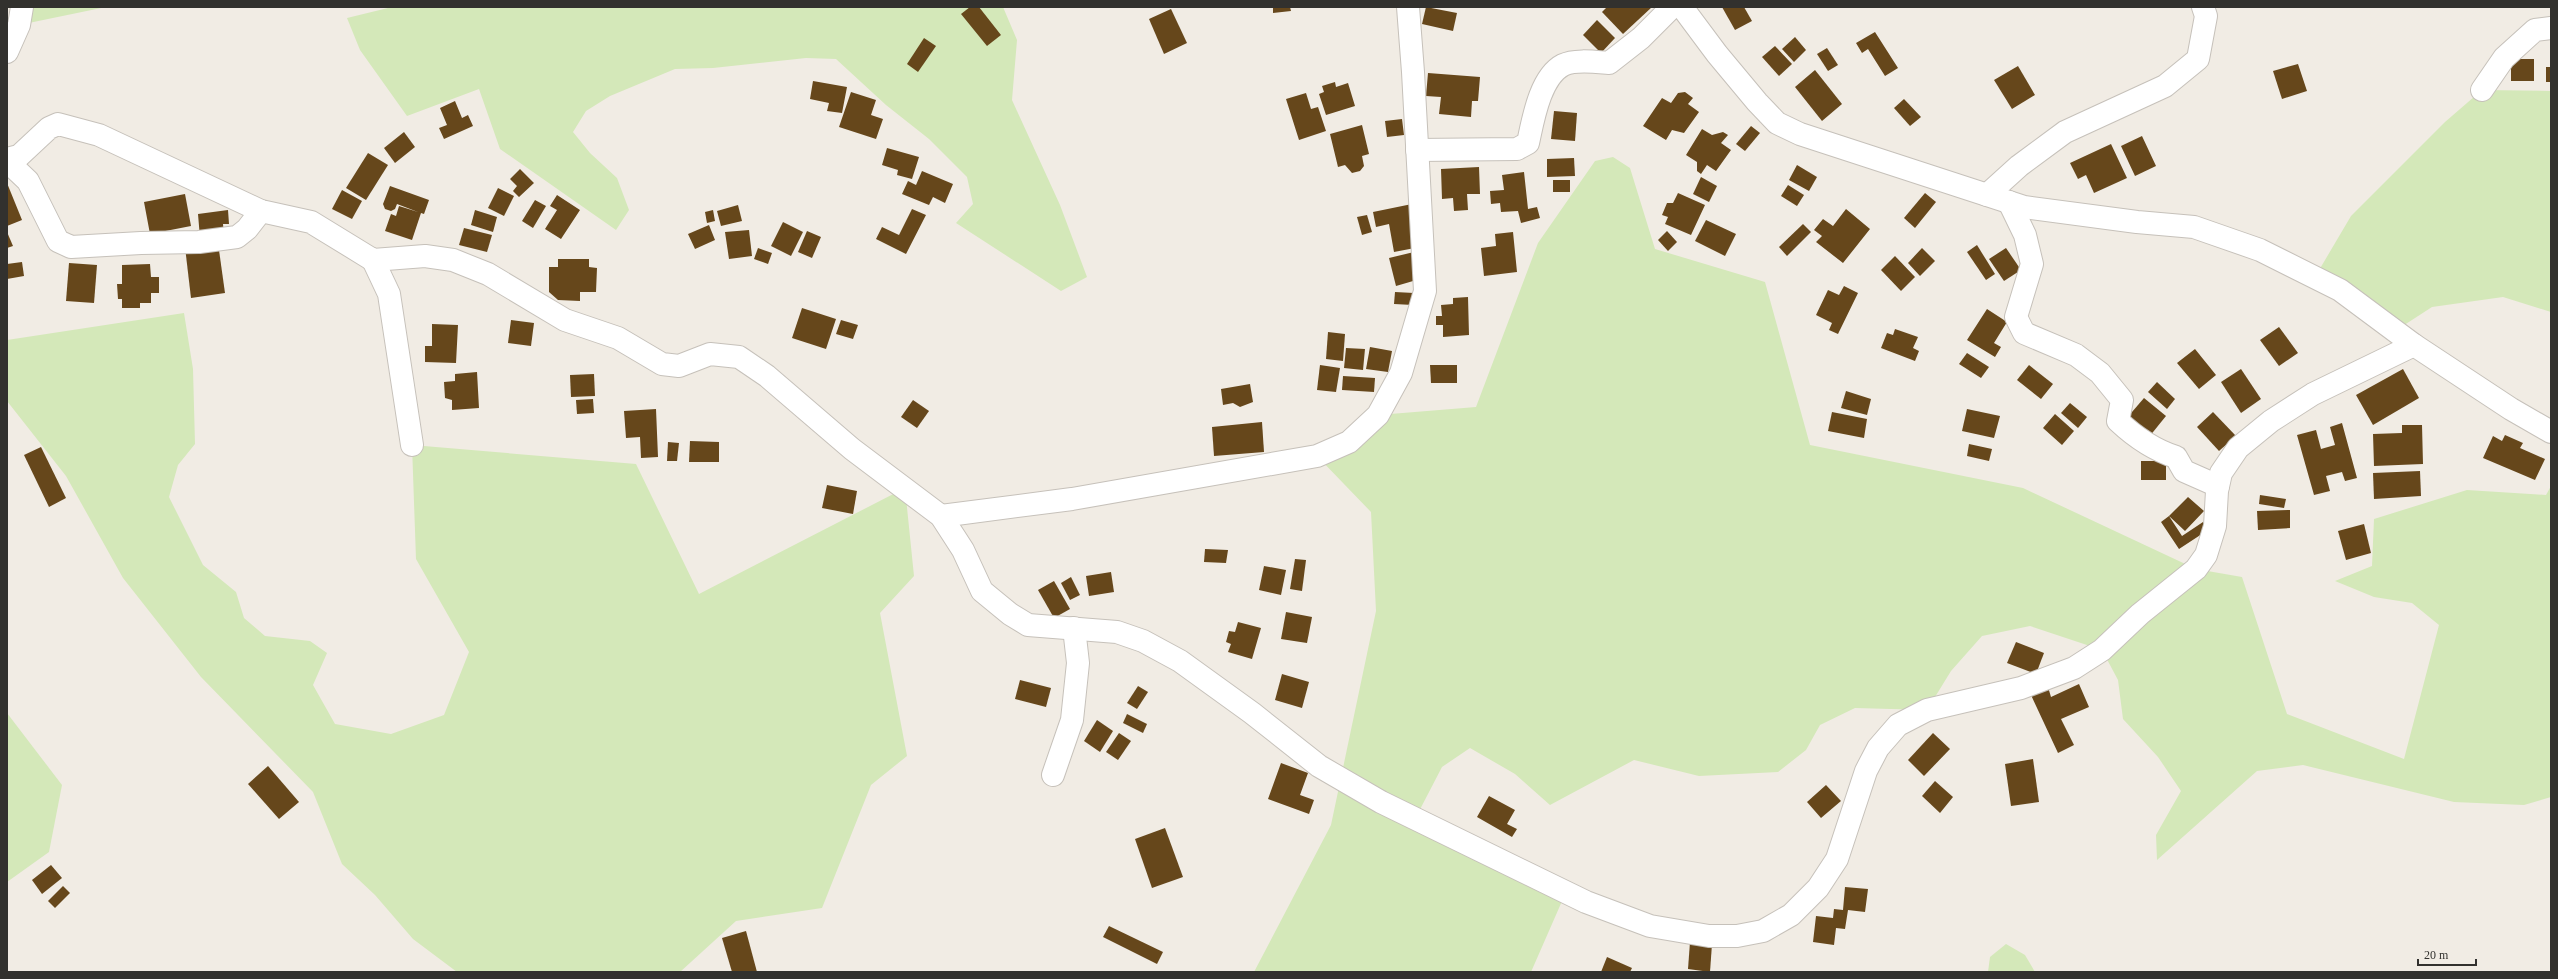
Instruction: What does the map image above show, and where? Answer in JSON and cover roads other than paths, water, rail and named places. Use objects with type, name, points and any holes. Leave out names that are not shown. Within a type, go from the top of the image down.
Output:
[{"type":"main road","points":[[7,52],[19,25],[22,7]]},
{"type":"main road","points":[[942,516],[1072,499],[1268,466],[1317,456],[1349,442],[1378,415],[1401,373],[1425,291],[1408,7]]},
{"type":"main road","points":[[1417,150],[1517,149],[1528,142],[1537,102],[1551,77],[1563,65],[1587,62],[1609,63],[1641,38],[1672,7]]},
{"type":"main road","points":[[1682,7],[1717,54],[1777,123],[1800,134],[2009,202],[2032,208],[2194,227],[2260,250],[2340,290],[2414,345],[2512,409],[2551,432]]},
{"type":"main road","points":[[1987,196],[2019,166],[2066,132],[2165,86],[2198,59],[2206,16],[2204,7]]},
{"type":"main road","points":[[2482,90],[2504,58],[2536,30],[2551,28]]},
{"type":"main road","points":[[261,211],[247,229],[237,237],[200,242],[141,242],[71,247],[58,241],[28,181],[7,160],[19,156],[49,128],[58,124],[71,126],[99,135],[261,211],[311,222],[373,260],[389,294],[412,445]]},
{"type":"main road","points":[[2009,202],[2025,235],[2032,264],[2016,316],[2024,333],[2076,355],[2100,373],[2122,400],[2118,421],[2131,433],[2160,452],[2176,457],[2184,472],[2218,486]]},
{"type":"main road","points":[[373,260],[425,256],[453,260],[488,274],[565,320],[618,338],[662,364],[679,366],[710,354],[738,357],[767,376],[852,449],[942,516],[963,550],[982,591],[1010,614],[1028,625],[1117,632],[1143,641],[1180,661],[1252,713],[1319,766],[1380,802],[1586,902],[1650,926],[1709,936],[1737,936],[1763,931],[1791,915],[1818,888],[1837,860],[1866,771],[1878,748],[1898,725],[1927,710],[2014,690],[2074,668],[2102,650],[2140,614],[2196,569],[2206,555],[2215,526],[2218,486],[2221,474],[2238,448],[2271,421],[2313,394],[2414,345]]},
{"type":"main road","points":[[1053,775],[1072,720],[1078,662],[1074,628]]}]
